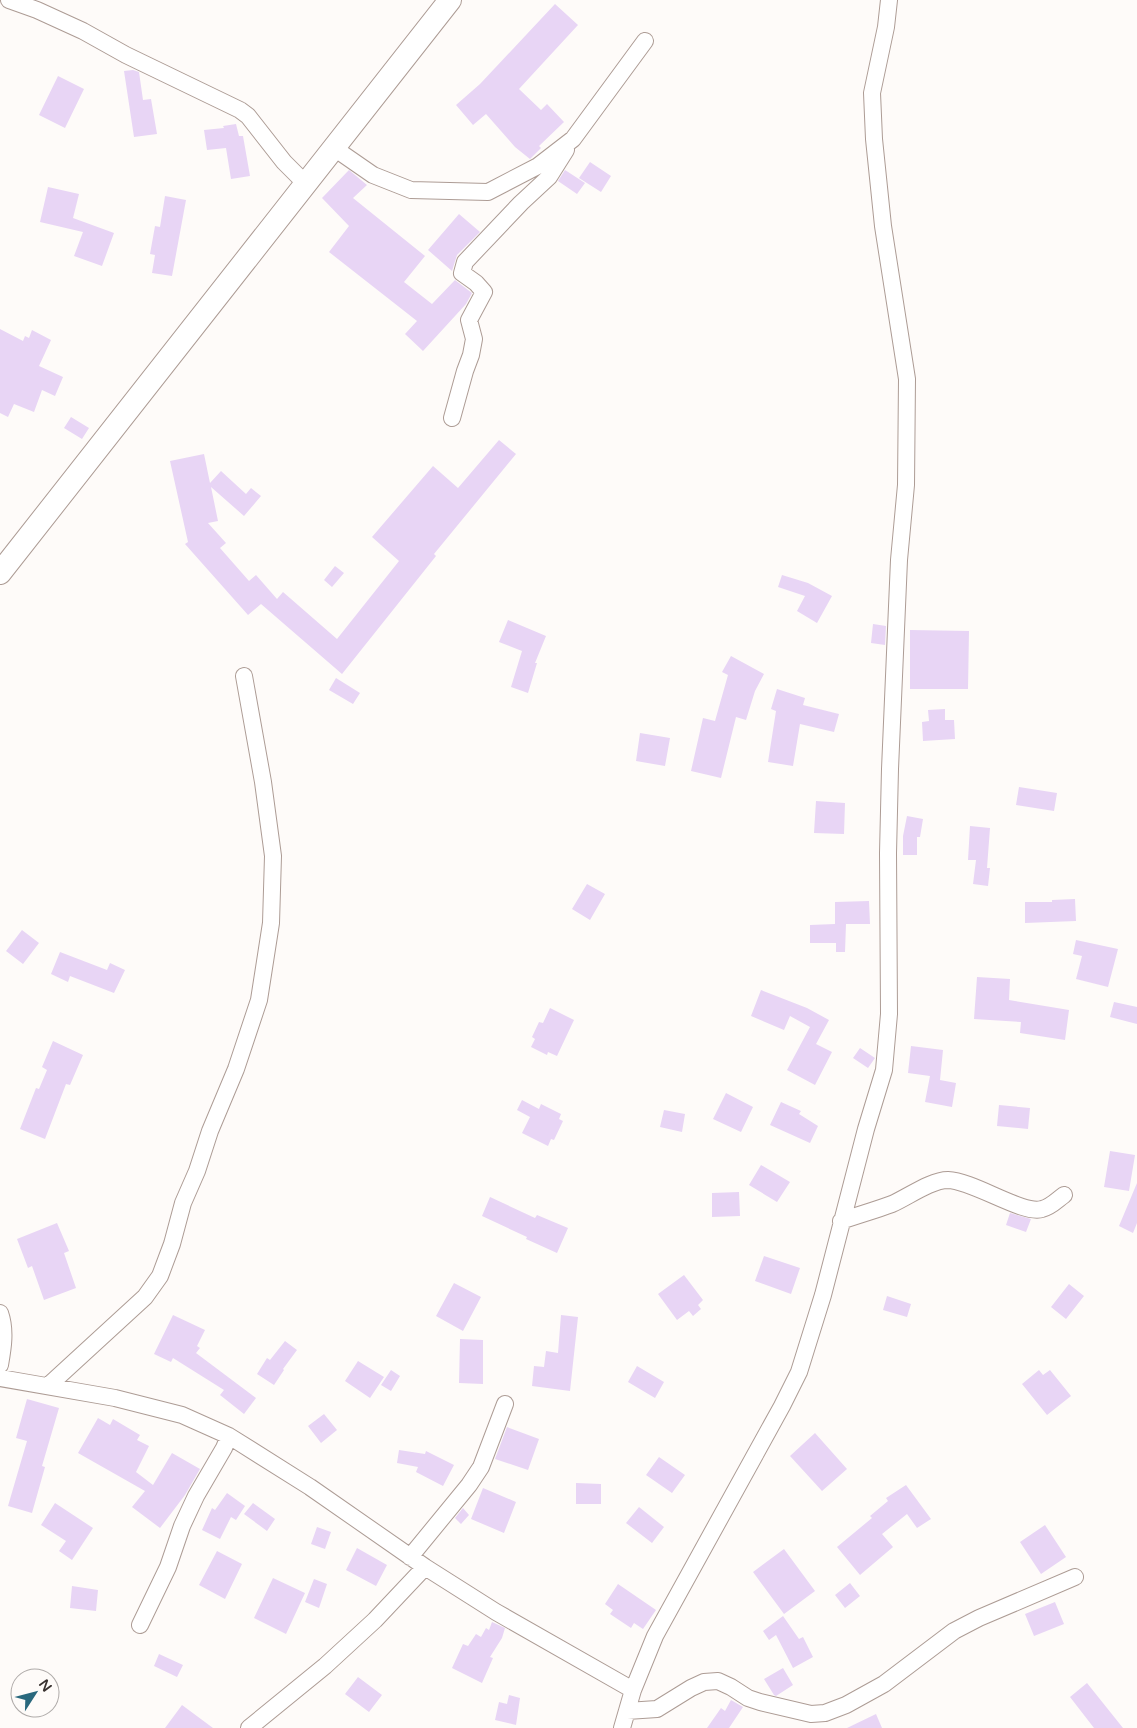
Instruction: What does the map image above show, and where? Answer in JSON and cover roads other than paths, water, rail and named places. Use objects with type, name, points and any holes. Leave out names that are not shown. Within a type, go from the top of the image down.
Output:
[{"type":"main road","points":[[0,573],[450,0]]},
{"type":"street","points":[[9,0],[83,31],[134,59],[240,110],[248,116],[284,162],[306,184]]},
{"type":"street","points":[[622,1728],[633,1690],[656,1636],[799,1372],[823,1296],[841,1221],[884,1070],[889,1014],[888,853],[890,769],[898,560],[906,484],[907,379],[883,226],[874,139],[872,93],[886,27],[889,0]]},
{"type":"street","points":[[452,418],[474,339],[469,320],[484,292],[476,283],[462,273],[465,262],[521,203],[549,177],[573,139],[645,41]]},
{"type":"street","points":[[334,148],[373,175],[411,190],[488,192],[538,166],[573,139]]},
{"type":"street","points":[[48,1386],[144,1297],[160,1276],[172,1244],[183,1203],[236,1069],[259,1000],[271,923],[273,856],[263,782],[244,676]]},
{"type":"street","points":[[841,1221],[893,1203],[939,1182],[949,1180],[983,1190],[1030,1210],[1040,1210],[1050,1206],[1064,1195]]},
{"type":"street","points":[[0,1313],[3,1322],[0,1365]]},
{"type":"street","points":[[0,1378],[115,1398],[182,1416],[229,1436],[310,1487],[410,1557],[496,1612],[633,1690]]},
{"type":"street","points":[[410,1557],[469,1485],[481,1467],[505,1404]]},
{"type":"street","points":[[140,1625],[168,1567],[182,1526],[192,1504],[229,1436]]},
{"type":"street","points":[[249,1728],[325,1666],[396,1600],[425,1567]]},
{"type":"street","points":[[627,1711],[657,1709],[704,1682],[718,1681],[748,1698],[760,1702],[812,1714],[825,1714],[884,1684],[954,1631],[997,1610],[1075,1577]]}]
